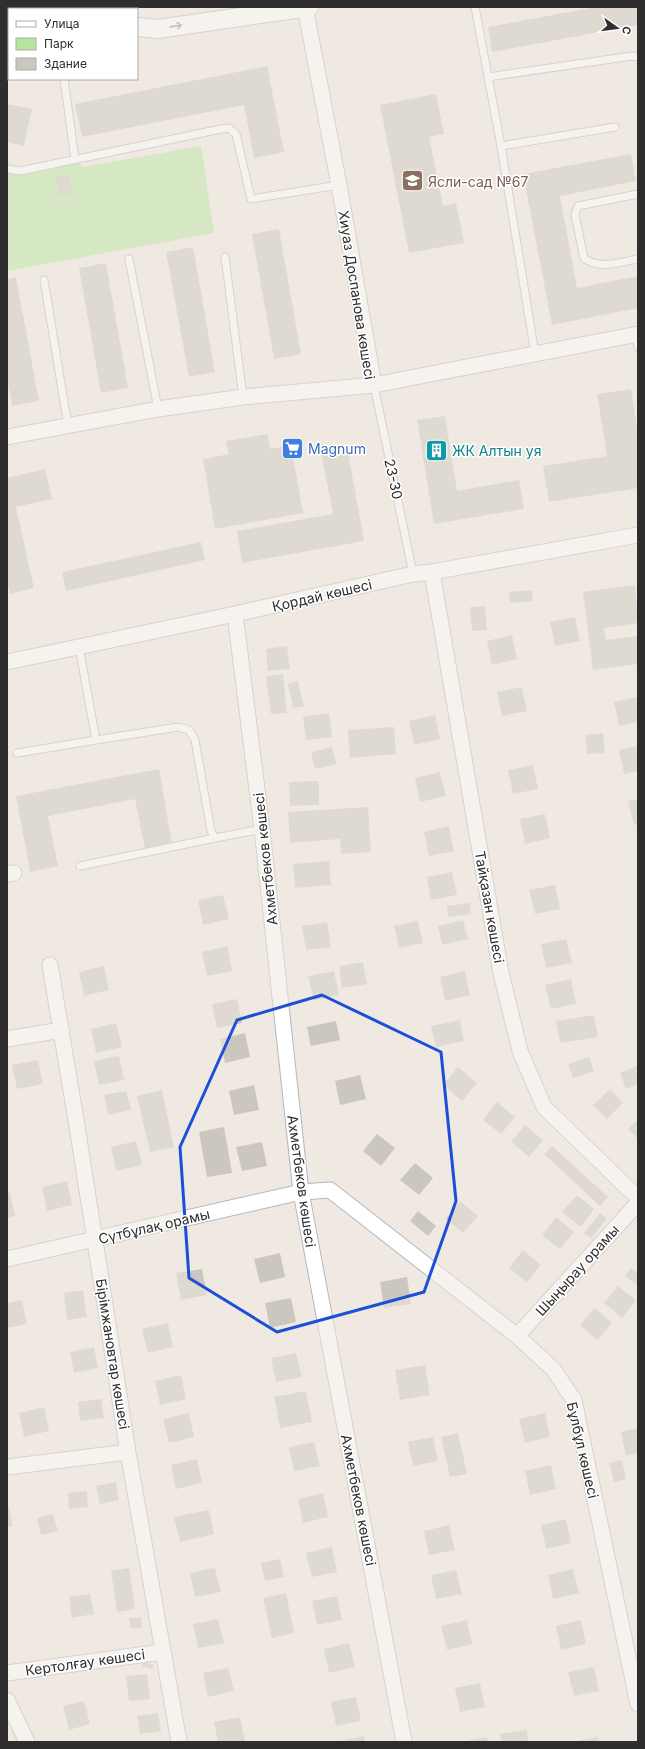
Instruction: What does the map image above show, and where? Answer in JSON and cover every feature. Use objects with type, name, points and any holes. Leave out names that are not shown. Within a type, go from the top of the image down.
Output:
[{"type":"street","name":"Хиуаз Доспанова көшесі","points":[[7,438],[158,409],[243,397],[374,385],[339,184],[305,7]]},
{"type":"street","points":[[138,27],[158,28],[309,7]]},
{"type":"street","points":[[374,385],[535,354],[637,338]]},
{"type":"street","name":"Қордай көшесі","points":[[7,662],[235,614],[414,574],[637,539]]},
{"type":"street","name":"Тайқазан көшесі","points":[[432,572],[501,973],[520,1051],[544,1106],[638,1198]]},
{"type":"street","name":"Ахметбеков көшесі","points":[[235,614],[262,829],[301,1192],[404,1742]]},
{"type":"street","name":"Бірімжановтар көшесі","points":[[50,965],[62,1030],[128,1452],[179,1742]]},
{"type":"street","points":[[7,1039],[62,1030]]},
{"type":"street","name":"Бұлбұл көшесі","points":[[301,1192],[330,1190],[517,1336],[553,1369],[574,1400],[638,1704]]},
{"type":"street","name":"Cүтбұлақ орамы","points":[[7,1259],[301,1192]]},
{"type":"street","name":"Шыңырау орамы","points":[[517,1336],[638,1203]]},
{"type":"street","points":[[7,1467],[128,1452]]},
{"type":"street","name":"Кертолғау көшесі","points":[[7,1673],[162,1652]]},
{"type":"street","points":[[7,1700],[27,1742]]},
{"type":"lane","points":[[475,7],[501,146],[535,354]]},
{"type":"lane","points":[[488,77],[632,56],[638,57]]},
{"type":"lane","points":[[64,80],[75,159]]},
{"type":"lane","points":[[501,146],[615,127]]},
{"type":"lane","points":[[7,169],[20,171],[221,128],[229,128],[236,134],[251,199],[339,184]]},
{"type":"lane","points":[[638,194],[578,206],[575,214],[584,258],[590,263],[598,265],[638,259]]},
{"type":"lane","points":[[225,257],[243,397]]},
{"type":"lane","points":[[129,259],[158,409]]},
{"type":"lane","points":[[44,280],[68,426]]},
{"type":"lane","name":"23-30","points":[[374,385],[414,574]]},
{"type":"lane","points":[[79,647],[96,740]]},
{"type":"lane","points":[[17,752],[178,727],[189,730],[195,740],[211,831],[215,838]]},
{"type":"lane","points":[[80,866],[262,829]]},
{"type":"highlighted area","points":[[322,995],[441,1052],[456,1201],[424,1292],[277,1332],[189,1278],[180,1147],[237,1020]]},
{"type":"green space","points":[[201,146],[214,233],[7,271],[7,171],[75,159],[83,167]]},
{"type":"building","points":[[596,7],[638,7],[638,25],[492,52],[488,27]]},
{"type":"building","points":[[267,66],[284,152],[254,158],[244,105],[82,137],[75,104]]},
{"type":"building","points":[[436,94],[444,134],[429,137],[443,206],[456,203],[464,243],[409,253],[380,105]]},
{"type":"building","points":[[7,104],[32,109],[24,146],[7,142]]},
{"type":"building","points":[[631,154],[636,181],[560,196],[577,288],[638,276],[638,308],[552,325],[523,174]]},
{"type":"building","points":[[68,174],[72,193],[59,196],[55,176]]},
{"type":"building","points":[[279,229],[301,354],[274,359],[252,234]]},
{"type":"building","points":[[193,247],[215,372],[189,377],[166,252]]},
{"type":"building","points":[[106,263],[128,388],[101,393],[79,268]]},
{"type":"building","points":[[16,277],[39,401],[12,406],[7,378],[7,279]]},
{"type":"building","points":[[631,389],[638,434],[638,488],[549,502],[543,466],[607,456],[597,394]]},
{"type":"building","name":"ЖК Алтын уя","points":[[445,416],[457,491],[519,480],[524,509],[434,524],[417,420]]},
{"type":"building","points":[[267,434],[270,449],[291,445],[303,513],[215,529],[203,459],[229,454],[226,441]]},
{"type":"building","points":[[347,446],[364,541],[242,563],[237,531],[333,514],[321,451]]},
{"type":"building","points":[[45,469],[52,499],[16,507],[34,588],[10,594],[7,580],[7,478]]},
{"type":"building","points":[[201,542],[205,560],[66,591],[62,572]]},
{"type":"building","points":[[635,585],[638,623],[604,628],[606,640],[638,636],[638,664],[593,670],[583,592]]},
{"type":"building","points":[[532,590],[533,601],[510,603],[509,592]]},
{"type":"building","points":[[485,606],[487,630],[472,631],[470,607]]},
{"type":"building","points":[[575,617],[580,641],[555,646],[550,622]]},
{"type":"building","points":[[512,635],[517,659],[492,665],[487,641]]},
{"type":"building","points":[[287,646],[290,669],[268,671],[266,649]]},
{"type":"building","points":[[283,674],[287,713],[271,714],[266,676]]},
{"type":"building","points":[[298,681],[304,706],[293,708],[288,684]]},
{"type":"building","points":[[522,687],[527,711],[502,716],[497,692]]},
{"type":"building","points":[[638,697],[638,722],[619,726],[614,702]]},
{"type":"building","points":[[329,713],[332,737],[306,740],[303,717]]},
{"type":"building","points":[[435,715],[440,739],[414,745],[409,721]]},
{"type":"building","points":[[394,727],[396,754],[350,758],[348,730]]},
{"type":"building","points":[[603,733],[605,753],[587,754],[585,735]]},
{"type":"building","points":[[638,746],[638,771],[624,774],[619,750]]},
{"type":"building","points":[[332,747],[336,764],[315,769],[311,752]]},
{"type":"building","points":[[533,765],[538,789],[513,794],[508,770]]},
{"type":"building","points":[[159,769],[172,844],[145,849],[135,799],[48,816],[58,866],[30,872],[16,796]]},
{"type":"building","points":[[440,772],[446,796],[420,802],[415,778]]},
{"type":"building","points":[[319,781],[319,805],[290,806],[289,782]]},
{"type":"building","points":[[638,799],[638,824],[634,825],[628,801]]},
{"type":"building","points":[[368,807],[371,852],[341,854],[340,839],[290,843],[288,812]]},
{"type":"building","points":[[545,814],[550,838],[525,844],[520,819]]},
{"type":"building","points":[[449,826],[454,851],[429,856],[424,832]]},
{"type":"building","points":[[329,861],[331,885],[295,888],[293,864]]},
{"type":"building","points":[[452,872],[457,895],[431,900],[427,877]]},
{"type":"building","points":[[555,885],[560,909],[535,914],[529,890]]},
{"type":"building","points":[[223,895],[229,919],[203,925],[198,900]]},
{"type":"building","points":[[470,903],[471,914],[448,917],[447,906]]},
{"type":"building","points":[[463,920],[468,939],[442,945],[438,926]]},
{"type":"building","points":[[418,921],[423,943],[399,948],[394,926]]},
{"type":"building","points":[[327,922],[331,947],[306,950],[302,926]]},
{"type":"building","points":[[566,939],[572,963],[546,968],[541,944]]},
{"type":"building","points":[[227,946],[232,971],[207,976],[202,952]]},
{"type":"building","points":[[363,962],[367,984],[342,988],[339,966]]},
{"type":"building","points":[[104,966],[109,990],[84,996],[79,972]]},
{"type":"building","points":[[334,971],[339,995],[314,1000],[308,976]]},
{"type":"building","points":[[465,971],[470,995],[445,1001],[440,977]]},
{"type":"building","points":[[571,979],[576,1004],[551,1009],[545,985]]},
{"type":"building","points":[[237,999],[242,1023],[217,1028],[212,1004]]},
{"type":"building","points":[[594,1015],[598,1037],[560,1043],[556,1021]]},
{"type":"building","points":[[460,1020],[464,1041],[436,1047],[431,1026]]},
{"type":"building","points":[[336,1021],[340,1040],[311,1046],[307,1027]]},
{"type":"building","points":[[116,1023],[122,1047],[96,1053],[91,1029]]},
{"type":"building","points":[[245,1033],[250,1057],[225,1063],[220,1039]]},
{"type":"building","points":[[119,1056],[124,1080],[99,1085],[94,1061]]},
{"type":"building","points":[[589,1057],[594,1071],[573,1078],[568,1064]]},
{"type":"building","points":[[38,1060],[43,1084],[17,1089],[12,1065]]},
{"type":"building","points":[[637,1066],[638,1084],[626,1089],[620,1073]]},
{"type":"building","points":[[458,1067],[477,1083],[462,1101],[443,1085]]},
{"type":"building","points":[[360,1075],[366,1099],[340,1105],[335,1081]]},
{"type":"building","points":[[254,1085],[259,1110],[234,1115],[229,1091]]},
{"type":"building","points":[[610,1089],[623,1103],[607,1119],[593,1105]]},
{"type":"building","points":[[162,1090],[174,1147],[150,1152],[137,1096]]},
{"type":"building","points":[[126,1091],[131,1110],[108,1115],[104,1095]]},
{"type":"building","points":[[497,1102],[515,1117],[501,1134],[483,1120]]},
{"type":"building","points":[[638,1119],[638,1139],[628,1129]]},
{"type":"building","points":[[525,1125],[543,1140],[529,1157],[511,1142]]},
{"type":"building","points":[[224,1127],[232,1173],[207,1177],[199,1132]]},
{"type":"building","points":[[377,1134],[395,1148],[381,1166],[363,1151]]},
{"type":"building","points":[[136,1141],[142,1165],[116,1171],[111,1147]]},
{"type":"building","points":[[262,1142],[267,1166],[242,1171],[236,1147]]},
{"type":"building","points":[[552,1146],[608,1197],[600,1206],[544,1154]]},
{"type":"building","points":[[415,1163],[433,1178],[419,1195],[400,1180]]},
{"type":"building","points":[[67,1181],[72,1205],[47,1211],[42,1187]]},
{"type":"building","points":[[10,1192],[15,1216],[7,1218],[7,1193]]},
{"type":"building","points":[[577,1195],[594,1209],[581,1227],[562,1212]]},
{"type":"building","points":[[460,1201],[478,1216],[463,1233],[446,1219]]},
{"type":"building","points":[[418,1211],[436,1226],[428,1236],[410,1221]]},
{"type":"building","points":[[600,1213],[607,1219],[591,1238],[584,1233]]},
{"type":"building","points":[[556,1217],[574,1232],[560,1249],[542,1235]]},
{"type":"building","points":[[523,1250],[541,1265],[527,1282],[509,1268]]},
{"type":"building","points":[[280,1253],[285,1277],[260,1283],[254,1259]]},
{"type":"building","points":[[631,1268],[638,1273],[638,1286],[625,1276]]},
{"type":"building","points":[[202,1269],[207,1295],[181,1300],[176,1273]]},
{"type":"building","points":[[407,1277],[411,1304],[384,1308],[380,1282]]},
{"type":"building","points":[[618,1286],[636,1300],[622,1318],[604,1303]]},
{"type":"building","points":[[83,1290],[87,1317],[67,1320],[64,1293]]},
{"type":"building","points":[[291,1298],[296,1322],[270,1328],[265,1303]]},
{"type":"building","points":[[22,1300],[27,1324],[7,1328],[7,1303]]},
{"type":"building","points":[[594,1308],[612,1323],[598,1340],[580,1325]]},
{"type":"building","points":[[168,1323],[173,1347],[148,1353],[142,1329]]},
{"type":"building","points":[[94,1347],[98,1368],[74,1373],[70,1352]]},
{"type":"building","points":[[296,1353],[302,1377],[276,1382],[271,1358]]},
{"type":"building","points":[[425,1365],[430,1395],[400,1400],[395,1370]]},
{"type":"building","points":[[181,1375],[186,1399],[160,1405],[155,1381]]},
{"type":"building","points":[[306,1391],[312,1422],[280,1428],[274,1397]]},
{"type":"building","points":[[101,1399],[104,1418],[80,1421],[78,1402]]},
{"type":"building","points":[[44,1407],[49,1431],[24,1437],[19,1413]]},
{"type":"building","points":[[189,1413],[194,1437],[169,1443],[163,1419]]},
{"type":"building","points":[[545,1413],[550,1437],[525,1443],[519,1419]]},
{"type":"building","points":[[638,1428],[638,1453],[626,1456],[621,1432]]},
{"type":"building","points":[[458,1433],[467,1474],[450,1477],[441,1437]]},
{"type":"building","points":[[433,1437],[438,1461],[413,1466],[408,1442]]},
{"type":"building","points":[[314,1442],[320,1466],[294,1471],[289,1447]]},
{"type":"building","points":[[197,1459],[202,1483],[176,1489],[171,1465]]},
{"type":"building","points":[[622,1460],[626,1479],[614,1482],[609,1463]]},
{"type":"building","points":[[551,1465],[556,1489],[530,1495],[525,1471]]},
{"type":"building","points":[[116,1482],[119,1500],[100,1504],[96,1486]]},
{"type":"building","points":[[87,1491],[88,1507],[69,1509],[68,1493]]},
{"type":"building","points":[[323,1493],[328,1517],[303,1523],[298,1499]]},
{"type":"building","points":[[7,1500],[13,1526],[7,1527]]},
{"type":"building","points":[[209,1510],[214,1534],[180,1542],[174,1517]]},
{"type":"building","points":[[53,1514],[58,1531],[41,1535],[37,1518]]},
{"type":"building","points":[[566,1519],[571,1543],[546,1549],[541,1525]]},
{"type":"building","points":[[449,1525],[455,1550],[429,1555],[424,1531]]},
{"type":"building","points":[[332,1547],[337,1572],[312,1577],[306,1553]]},
{"type":"building","points":[[280,1559],[284,1577],[265,1581],[261,1563]]},
{"type":"building","points":[[129,1568],[135,1609],[117,1612],[111,1571]]},
{"type":"building","points":[[215,1568],[221,1592],[195,1597],[190,1573]]},
{"type":"building","points":[[573,1569],[579,1593],[553,1599],[548,1575]]},
{"type":"building","points":[[456,1570],[462,1594],[436,1599],[431,1575]]},
{"type":"building","points":[[286,1593],[294,1633],[272,1638],[263,1598]]},
{"type":"building","points":[[90,1594],[94,1614],[72,1618],[69,1597]]},
{"type":"building","points":[[337,1596],[342,1620],[317,1625],[312,1601]]},
{"type":"building","points":[[141,1617],[142,1628],[130,1628],[129,1618]]},
{"type":"building","points":[[218,1619],[224,1643],[198,1648],[193,1624]]},
{"type":"building","points":[[467,1620],[472,1644],[447,1650],[441,1626]]},
{"type":"building","points":[[581,1620],[586,1644],[561,1650],[556,1626]]},
{"type":"building","points":[[349,1643],[355,1667],[329,1673],[324,1649]]},
{"type":"building","points":[[143,1662],[154,1665],[153,1669],[142,1666]]},
{"type":"building","points":[[594,1667],[599,1691],[574,1696],[568,1672]]},
{"type":"building","points":[[228,1668],[234,1691],[208,1697],[203,1673]]},
{"type":"building","points":[[147,1674],[150,1699],[129,1701],[126,1676]]},
{"type":"building","points":[[480,1683],[485,1707],[460,1712],[455,1688]]},
{"type":"building","points":[[356,1697],[361,1721],[336,1726],[331,1702]]},
{"type":"building","points":[[84,1701],[90,1724],[69,1730],[63,1706]]},
{"type":"building","points":[[158,1713],[161,1731],[140,1734],[137,1716]]},
{"type":"building","points":[[240,1717],[245,1741],[218,1742],[214,1722]]},
{"type":"building","points":[[527,1730],[528,1742],[502,1742],[500,1734]]},
{"type":"building","points":[[364,1736],[365,1742],[339,1742],[339,1741]]},
{"type":"building","points":[[487,1737],[488,1742],[466,1742],[466,1741]]},
{"type":"building","points":[[598,1737],[600,1742],[577,1742],[577,1741]]},
{"type":"place","name":"Ясли-сад №67","points":[[413,181]]},
{"type":"place","name":"Magnum","points":[[293,448]]},
{"type":"place","name":"ЖК Алтын уя","points":[[436,450]]}]
